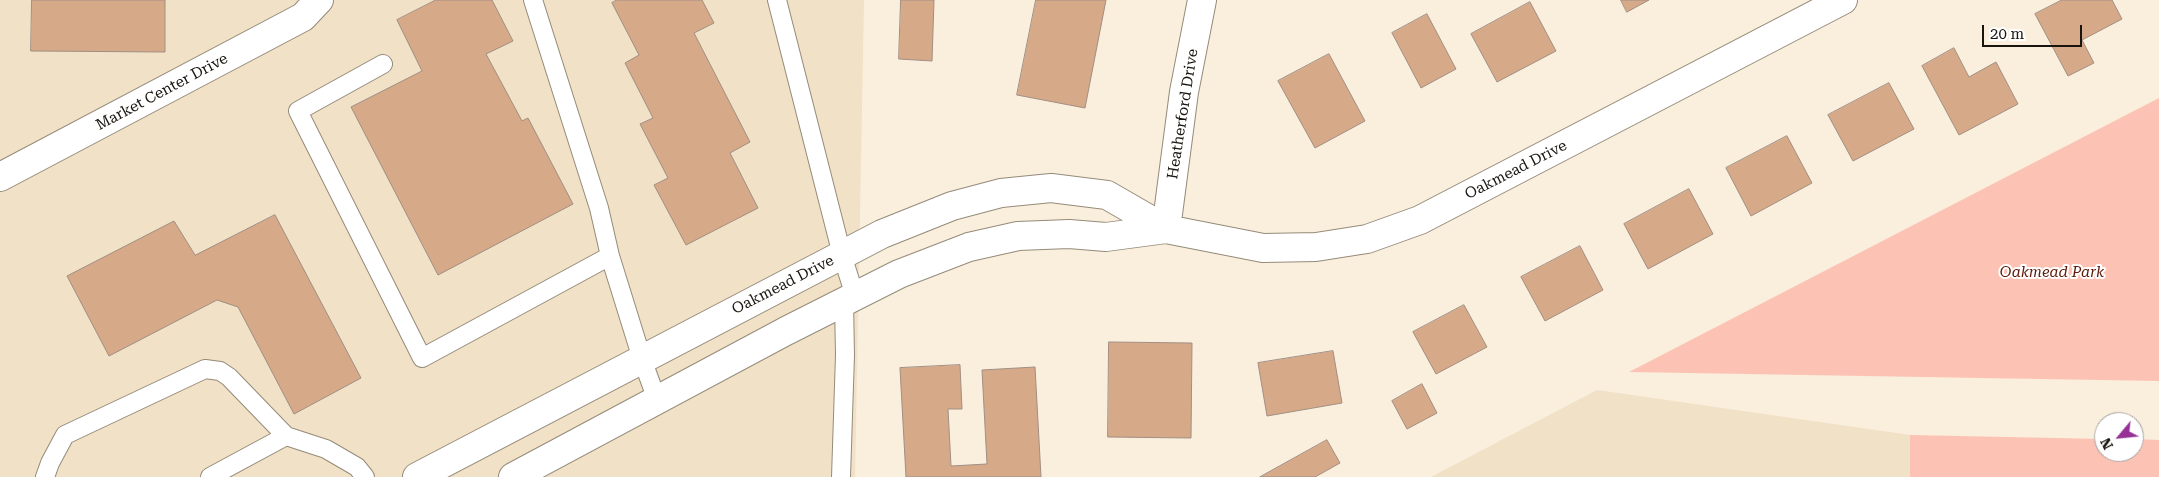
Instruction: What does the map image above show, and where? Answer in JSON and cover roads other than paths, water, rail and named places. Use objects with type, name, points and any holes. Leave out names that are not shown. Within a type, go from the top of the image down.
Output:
[{"type":"street","name":"Market Center Drive","points":[[0,177],[296,21],[303,17],[319,0]]},
{"type":"street","name":"Heatherford Drive","points":[[1166,229],[1184,92],[1202,0]]},
{"type":"street","name":"Oakmead Drive","points":[[513,477],[849,299],[899,274],[969,247],[1018,236],[1069,234],[1106,237],[1166,229],[1263,248],[1316,247],[1367,239],[1420,220],[1843,0]]},
{"type":"street","name":"Oakmead Drive","points":[[417,477],[882,234],[952,206],[1001,193],[1051,188],[1107,195],[1166,229]]},
{"type":"lane","points":[[532,0],[599,208],[610,256],[657,400]]},
{"type":"lane","points":[[777,0],[842,255],[849,299],[841,477]]},
{"type":"lane","points":[[383,64],[298,111],[422,358],[610,256]]},
{"type":"lane","points":[[46,477],[50,463],[65,436],[206,369],[220,371],[229,377],[286,436],[326,449],[357,467],[365,477]]},
{"type":"lane","points":[[210,477],[286,436]]},
{"type":"park label","name":"Oakmead Park","points":[[2052,273]]}]
